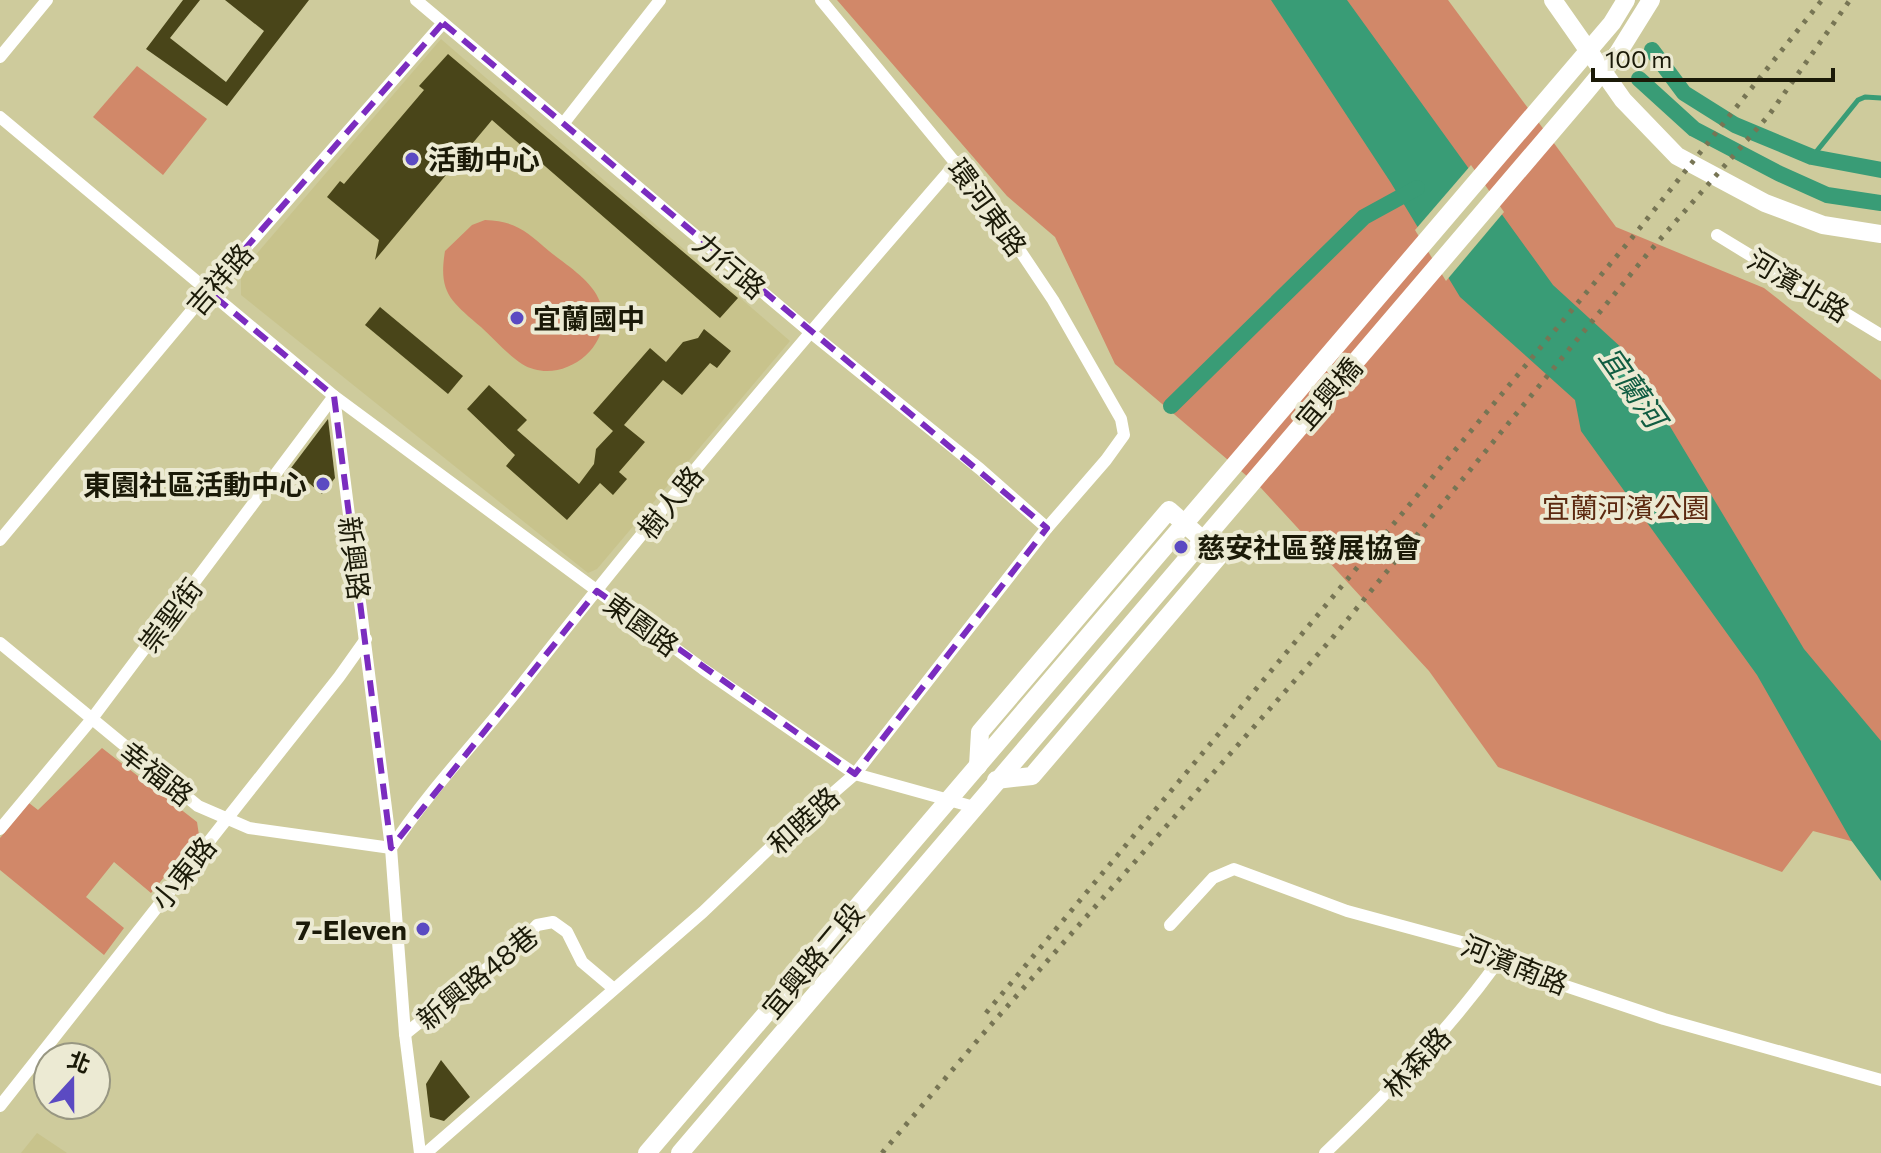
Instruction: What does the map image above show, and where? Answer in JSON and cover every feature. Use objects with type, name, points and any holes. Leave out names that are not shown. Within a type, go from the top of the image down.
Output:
[{"type":"street","points":[[0,57],[47,0]]},
{"type":"street","name":"力行路","points":[[416,0],[1047,528]]},
{"type":"street","points":[[563,124],[660,0]]},
{"type":"street","name":"環河東路","points":[[821,0],[986,200],[1053,300],[1121,419],[1124,435]]},
{"type":"street","points":[[1553,0],[1614,88],[1677,156],[1765,203],[1823,225],[1881,234]]},
{"type":"street","name":"宜興橋","points":[[978,766],[1612,23],[1626,0]]},
{"type":"street","name":"宜興橋","points":[[996,780],[1584,94],[1618,53],[1651,0]]},
{"type":"street","name":"吉祥路","points":[[0,540],[208,291],[443,23]]},
{"type":"street","points":[[0,117],[334,396]]},
{"type":"street","name":"樹人路","points":[[391,848],[410,820],[810,332],[957,162]]},
{"type":"street","name":"河濱北路","points":[[1717,235],[1881,335]]},
{"type":"street","name":"東園路","points":[[334,396],[597,591],[855,774],[974,807]]},
{"type":"street","name":"新興路","points":[[334,396],[391,848],[405,1034],[420,1153]]},
{"type":"street","name":"崇聖街","points":[[0,829],[91,720],[334,396]]},
{"type":"street","name":"和睦路","points":[[426,1153],[703,912],[773,845],[855,774],[1047,528],[1124,435]]},
{"type":"street","points":[[978,766],[980,732],[1169,510],[1220,555],[1032,776],[996,780]]},
{"type":"street","points":[[1147,536],[1199,580]]},
{"type":"street","name":"小東路","points":[[0,1106],[366,639]]},
{"type":"street","name":"幸福路","points":[[0,643],[198,806],[249,828],[391,848]]},
{"type":"street","name":"宜興路二段","points":[[647,1153],[978,766]]},
{"type":"street","name":"宜興路二段","points":[[680,1153],[996,780]]},
{"type":"street","name":"河濱南路","points":[[1170,925],[1213,878],[1234,869],[1347,911],[1465,943],[1497,963],[1664,1019],[1881,1080]]},
{"type":"street","name":"新興路48巷","points":[[405,1034],[537,925],[546,923],[553,922],[567,932],[582,962],[614,989]]},
{"type":"street","name":"林森路","points":[[1325,1153],[1461,1012],[1497,963]]},
{"type":"highlighted area","points":[[443,23],[1047,528],[855,774],[597,591],[391,848],[334,396],[208,291]]},
{"type":"shaded area","name":"宜蘭國中","points":[[441,39],[790,341],[597,569],[588,573],[241,295],[241,272]]},
{"type":"shaded area","points":[[37,1133],[67,1153],[21,1153]]},
{"type":"green space","name":"宜蘭河濱公園","points":[[837,0],[1448,0],[1616,227],[1764,288],[1881,380],[1881,849],[1813,831],[1782,872],[1498,767],[1429,671],[1261,488],[1115,364],[1055,237],[1007,196]]},
{"type":"green space","points":[[137,66],[207,119],[163,175],[93,117]]},
{"type":"green space","points":[[485,220],[513,225],[527,233],[578,274],[596,294],[603,318],[600,334],[593,347],[568,367],[553,371],[537,370],[522,364],[449,295],[443,277],[445,251],[472,225]]},
{"type":"green space","points":[[102,748],[197,822],[199,835],[151,893],[114,862],[86,897],[124,928],[104,955],[0,870],[0,838],[29,803],[38,810]]},
{"type":"water","name":"宜蘭河","points":[[1271,0],[1347,0],[1553,285],[1624,350],[1804,649],[1881,741],[1881,881],[1851,840],[1757,675],[1581,431],[1575,400],[1460,297],[1391,183]]},
{"type":"pier","points":[[1471,165],[1504,212],[1446,281],[1415,230]]},
{"type":"building","points":[[183,0],[200,0],[170,38],[226,82],[264,31],[225,0],[309,0],[227,106],[146,49]]},
{"type":"building","points":[[448,54],[738,298],[720,318],[492,120],[375,260],[379,240],[327,197],[340,181],[344,184],[424,90],[419,86]]},
{"type":"building","points":[[380,307],[463,376],[448,394],[365,325]]},
{"type":"building","points":[[704,329],[731,351],[717,368],[710,363],[682,395],[663,380],[624,425],[645,442],[619,472],[627,479],[613,495],[600,483],[567,520],[506,466],[515,455],[467,409],[489,385],[527,420],[517,430],[579,484],[594,464],[596,449],[613,431],[593,413],[650,348],[666,362],[683,342],[698,338]]},
{"type":"building","name":"東園社區活動中心","points":[[328,419],[335,478],[322,494],[291,468]]},
{"type":"building","points":[[441,1060],[470,1097],[444,1121],[430,1117],[426,1084]]},
{"type":"waterway","points":[[1652,50],[1684,93],[1735,125],[1812,157],[1881,170]]},
{"type":"waterway","points":[[1639,79],[1694,129],[1778,173],[1827,195],[1881,203]]},
{"type":"waterway","points":[[1812,157],[1858,100],[1881,98]]},
{"type":"waterway","points":[[1171,406],[1364,217],[1417,188]]},
{"type":"railway","points":[[986,1013],[1631,239],[1822,0]]},
{"type":"railway","points":[[882,1153],[1334,636],[1649,252],[1769,115],[1850,0]]},
{"type":"place","name":"活動中心","points":[[412,159]]},
{"type":"place","name":"宜蘭國中","points":[[517,318]]},
{"type":"place","name":"東園社區活動中心","points":[[323,484]]},
{"type":"place","name":"慈安社區發展協會","points":[[1181,547]]},
{"type":"place","name":"7-Eleven","points":[[423,929]]}]
